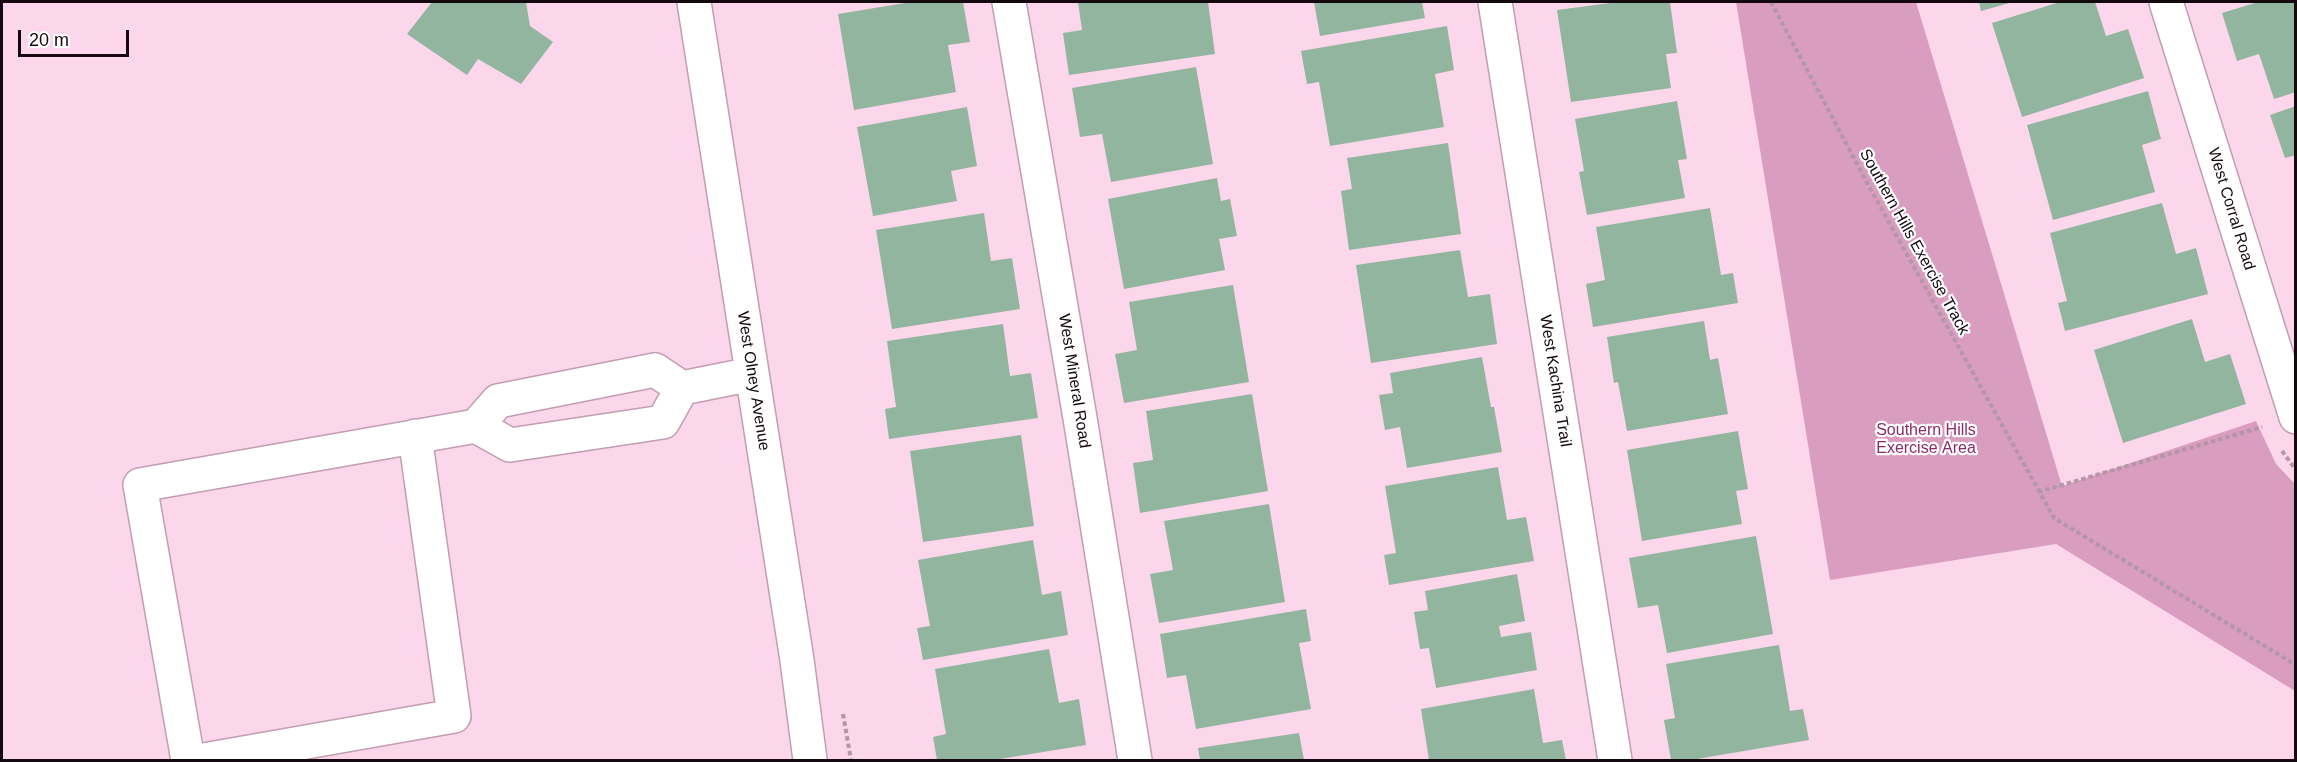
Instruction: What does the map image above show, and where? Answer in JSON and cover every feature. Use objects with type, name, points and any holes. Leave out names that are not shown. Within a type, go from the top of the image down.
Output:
[{"type":"street","name":"West Olney Avenue","points":[[694,2],[795,649],[810,760]]},
{"type":"street","name":"West Mineral Road","points":[[1010,2],[1135,760]]},
{"type":"street","name":"West Kachina Trail","points":[[1495,2],[1615,760]]},
{"type":"street","name":"West Corral Road","points":[[2166,2],[2279,428]]},
{"type":"street","points":[[476,426],[498,401],[655,370],[682,388],[752,374]]},
{"type":"street","points":[[573,387],[581,434]]},
{"type":"street","points":[[188,760],[140,485],[476,426],[510,445],[663,422],[682,388]]},
{"type":"street","points":[[204,760],[454,716],[415,436]]},
{"type":"path","name":"Southern Hills Exercise Track","points":[[1771,2],[1866,181],[2054,518],[2295,665]]},
{"type":"path","points":[[2038,492],[2279,428],[2295,470]]},
{"type":"green space","name":"Southern Hills Exercise Area","points":[[1736,2],[1916,2],[2062,486],[2256,421],[2276,464],[2295,484],[2295,691],[2056,544],[1830,580]]},
{"type":"building","points":[[432,2],[526,2],[530,26],[553,42],[521,84],[478,59],[467,75],[407,34]]},
{"type":"building","points":[[911,2],[963,2],[970,42],[948,45],[956,92],[854,110],[838,14]]},
{"type":"building","points":[[1078,2],[1208,2],[1215,54],[1069,75],[1063,33],[1082,30]]},
{"type":"building","points":[[1314,2],[1422,2],[1425,18],[1320,36]]},
{"type":"building","points":[[1618,2],[1670,2],[1677,53],[1666,54],[1671,88],[1571,102],[1557,10]]},
{"type":"building","points":[[1979,2],[2013,2],[1981,11]]},
{"type":"building","points":[[2060,2],[2095,2],[2106,36],[2128,29],[2144,78],[2022,117],[1992,23]]},
{"type":"building","points":[[2258,2],[2296,2],[2296,92],[2274,99],[2259,54],[2237,61],[2222,13]]},
{"type":"building","points":[[1447,26],[1454,70],[1435,74],[1444,127],[1330,146],[1319,82],[1307,84],[1301,51]]},
{"type":"building","points":[[1196,67],[1213,164],[1111,182],[1102,134],[1080,137],[1072,88]]},
{"type":"building","points":[[2148,91],[2161,139],[2142,145],[2155,192],[2053,220],[2027,125]]},
{"type":"building","points":[[1677,101],[1687,159],[1678,160],[1685,198],[1587,215],[1579,172],[1584,171],[1575,119]]},
{"type":"building","points":[[2296,106],[2296,155],[2285,158],[2270,115]]},
{"type":"building","points":[[967,107],[977,166],[951,171],[957,201],[873,216],[857,127]]},
{"type":"building","points":[[1448,143],[1461,234],[1349,250],[1341,191],[1352,189],[1347,158]]},
{"type":"building","points":[[1217,178],[1221,201],[1230,199],[1237,236],[1219,239],[1225,270],[1124,289],[1108,199]]},
{"type":"building","points":[[2162,203],[2176,254],[2196,248],[2208,294],[2065,331],[2058,303],[2067,301],[2050,233]]},
{"type":"building","points":[[1710,208],[1721,275],[1733,273],[1738,303],[1593,327],[1586,284],[1605,280],[1596,227]]},
{"type":"building","points":[[984,213],[991,261],[1012,258],[1020,309],[892,329],[876,230]]},
{"type":"building","points":[[1460,250],[1468,297],[1490,294],[1497,344],[1371,363],[1356,265]]},
{"type":"building","points":[[1233,285],[1249,382],[1124,403],[1115,354],[1137,350],[1129,302]]},
{"type":"building","points":[[2192,319],[2205,362],[2230,354],[2246,404],[2123,443],[2094,350]]},
{"type":"building","points":[[1704,321],[1710,360],[1718,358],[1728,414],[1627,431],[1618,382],[1614,383],[1607,337]]},
{"type":"building","points":[[1003,324],[1010,376],[1031,373],[1038,418],[889,439],[885,409],[896,407],[887,341]]},
{"type":"building","points":[[1482,357],[1502,452],[1407,468],[1400,427],[1385,430],[1379,395],[1393,393],[1390,373]]},
{"type":"building","points":[[1252,394],[1268,491],[1140,513],[1133,463],[1153,460],[1146,411]]},
{"type":"building","points":[[1738,431],[1748,489],[1736,491],[1742,524],[1642,541],[1627,450]]},
{"type":"building","points":[[1021,435],[1034,526],[923,542],[910,451]]},
{"type":"building","points":[[1498,467],[1507,520],[1526,517],[1534,561],[1389,585],[1384,555],[1396,553],[1385,486]]},
{"type":"building","points":[[1269,504],[1285,602],[1159,623],[1150,574],[1173,570],[1164,521]]},
{"type":"building","points":[[1756,536],[1773,634],[1667,653],[1658,605],[1638,608],[1629,558]]},
{"type":"building","points":[[1033,540],[1042,595],[1061,591],[1068,635],[923,660],[917,628],[930,626],[918,560]]},
{"type":"building","points":[[1517,574],[1525,621],[1499,626],[1501,637],[1531,632],[1537,670],[1436,688],[1429,648],[1420,649],[1414,612],[1428,610],[1425,591]]},
{"type":"building","points":[[1306,609],[1311,641],[1299,643],[1311,709],[1196,729],[1186,675],[1167,678],[1160,634]]},
{"type":"building","points":[[1779,645],[1790,711],[1803,709],[1809,740],[1691,760],[1671,760],[1664,720],[1675,718],[1666,664]]},
{"type":"building","points":[[1049,649],[1059,703],[1079,699],[1086,745],[994,760],[937,760],[933,737],[946,734],[935,669]]},
{"type":"building","points":[[1534,689],[1543,743],[1562,740],[1566,760],[1429,760],[1421,709]]},
{"type":"building","points":[[1299,733],[1304,760],[1200,760],[1198,748]]}]
